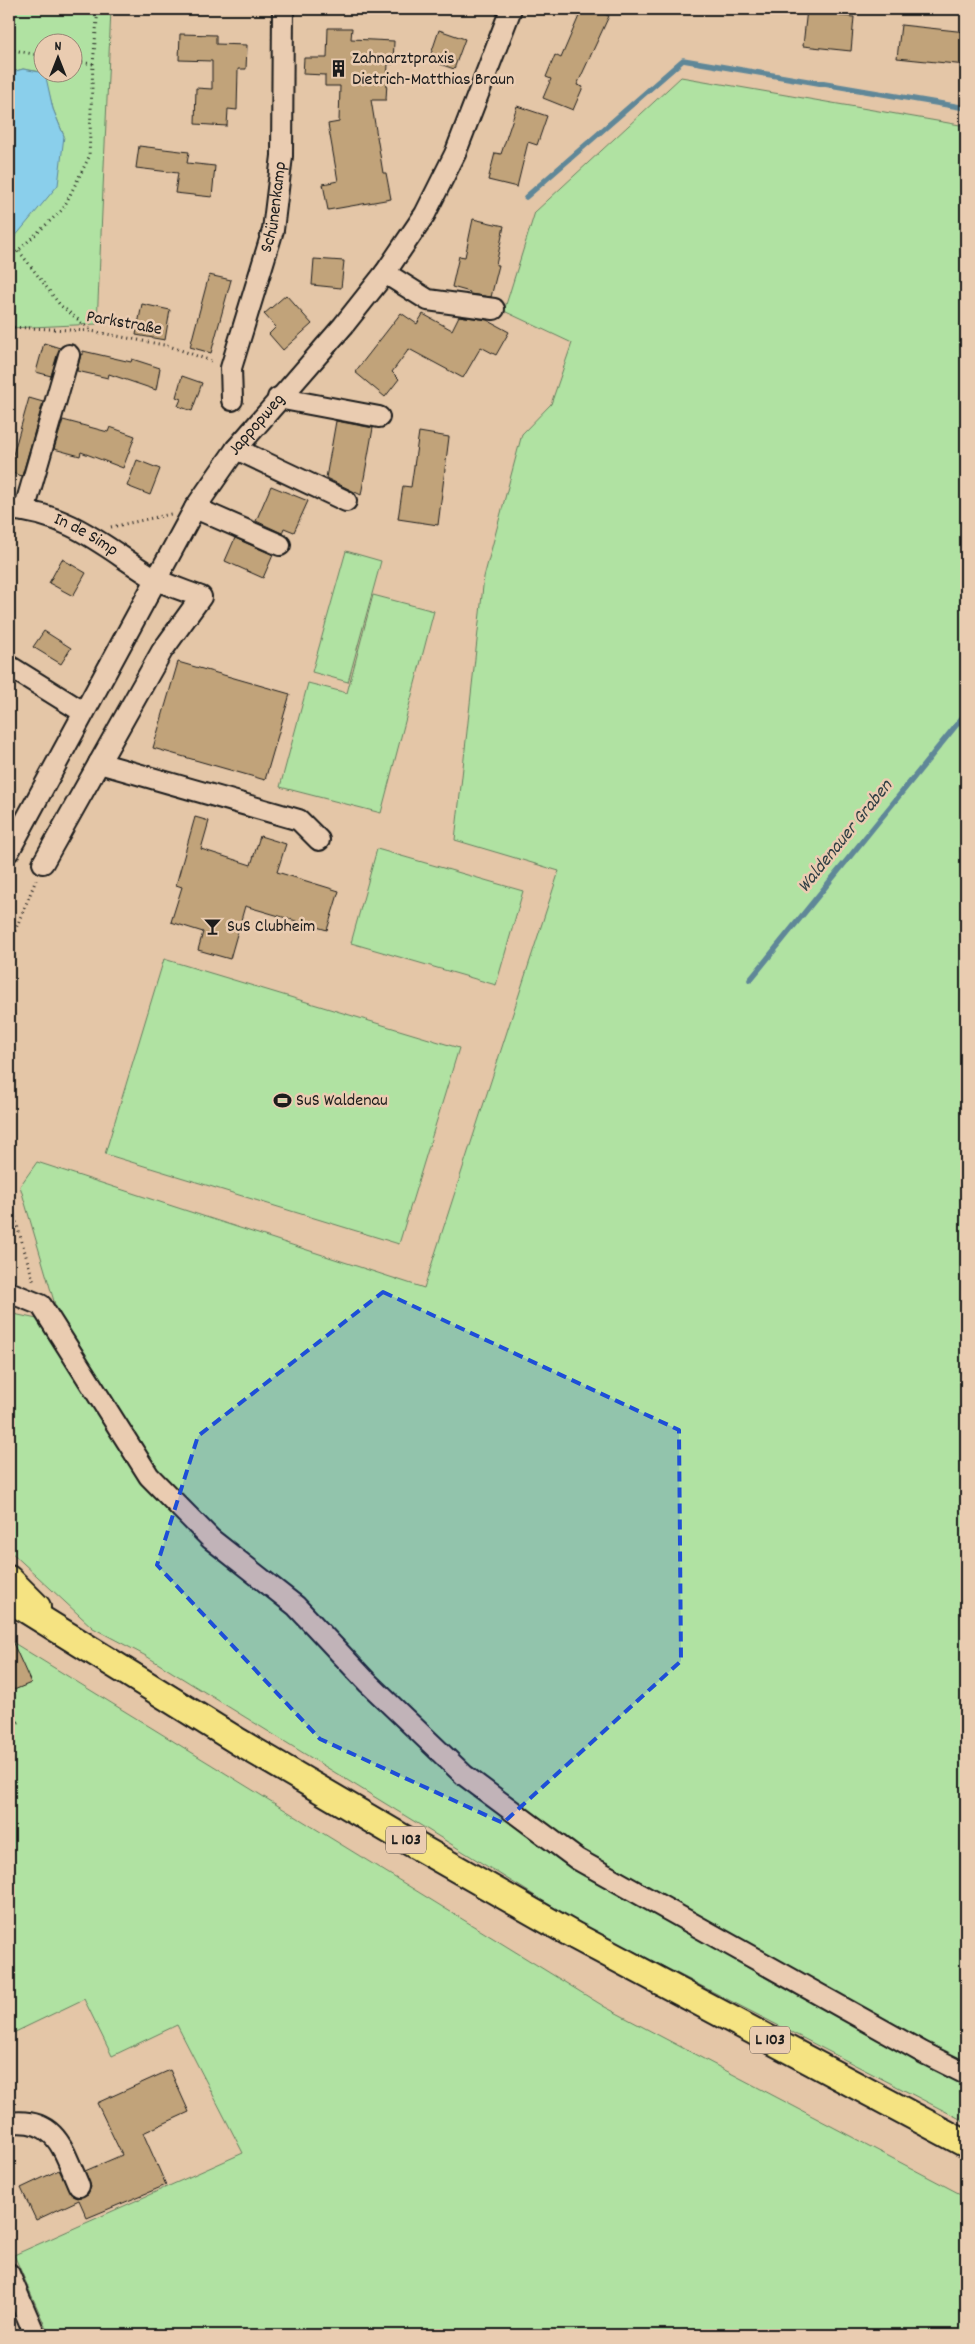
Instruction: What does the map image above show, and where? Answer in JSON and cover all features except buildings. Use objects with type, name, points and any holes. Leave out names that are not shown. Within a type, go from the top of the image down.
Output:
[{"type":"main road","points":[[9,1578],[64,1634]]},
{"type":"main road","name":"L 103","points":[[9,1599],[281,1766],[575,1936],[966,2144]]},
{"type":"street","name":"Schünenkamp","points":[[232,400],[231,368],[273,230],[282,156],[283,9]]},
{"type":"street","name":"Jappopweg","points":[[9,851],[195,508],[236,449],[278,398],[343,326],[385,273],[425,214],[455,154],[511,9]]},
{"type":"street","points":[[385,273],[428,300],[494,309]]},
{"type":"street","points":[[16,510],[69,355]]},
{"type":"street","points":[[278,398],[380,417]]},
{"type":"street","points":[[236,449],[346,501]]},
{"type":"street","points":[[195,508],[280,545]]},
{"type":"street","name":"In de Simp","points":[[16,510],[61,521],[83,532],[156,579],[201,597],[162,651],[99,763]]},
{"type":"street","points":[[9,666],[83,712]]},
{"type":"street","points":[[43,863],[99,763],[299,820],[319,840]]},
{"type":"street","points":[[9,1292],[41,1305],[149,1476],[211,1539],[296,1606],[367,1682],[464,1775],[577,1859],[966,2074]]},
{"type":"street","points":[[9,2123],[20,2121],[44,2126],[58,2140],[80,2186]]},
{"type":"street","points":[[9,2274],[35,2335]]},
{"type":"path","points":[[9,259],[63,209],[89,157],[93,64],[98,9]]},
{"type":"path","points":[[9,49],[32,54]]},
{"type":"path","points":[[82,62],[93,64]]},
{"type":"path","points":[[19,251],[60,305],[91,331]]},
{"type":"path","name":"Parkstraße","points":[[9,327],[91,331],[169,346],[231,368]]},
{"type":"path","points":[[83,532],[195,508]]},
{"type":"path","points":[[9,945],[43,863]]},
{"type":"path","points":[[9,1198],[41,1305]]},
{"type":"path","points":[[9,1726],[21,1721]]},
{"type":"highlighted area","points":[[383,1292],[679,1430],[681,1661],[503,1823],[320,1739],[157,1565],[198,1436]]},
{"type":"green space","points":[[9,9],[111,9],[97,324],[9,328],[9,241],[14,238],[64,136],[53,109],[46,82],[82,82],[82,32],[32,32],[32,70],[23,69],[9,73]]},
{"type":"green space","points":[[681,77],[966,126],[966,2122],[579,1923],[146,1656],[93,1628],[9,1550],[9,1313],[37,1319],[56,1308],[20,1186],[37,1162],[424,1288],[559,871],[455,840],[484,577],[522,434],[551,404],[572,343],[504,311],[535,212]]},
{"type":"green space","points":[[346,551],[381,561],[348,682],[312,672]]},
{"type":"green space","points":[[373,595],[434,611],[381,813],[280,787],[308,683],[347,693]]},
{"type":"green space","points":[[377,849],[523,891],[496,985],[351,943]]},
{"type":"green space","name":"SuS Waldenau","points":[[164,959],[459,1048],[399,1244],[105,1154]]},
{"type":"green space","points":[[9,1640],[605,2007],[966,2197],[966,2335],[49,2335],[14,2255],[243,2153],[177,2025],[112,2056],[84,1999],[9,2035]]},
{"type":"water","points":[[23,69],[32,71],[32,82],[47,82],[53,109],[64,136],[58,185],[14,238],[9,241],[9,73]]},
{"type":"waterway","points":[[526,197],[683,60],[966,108]]},
{"type":"waterway","name":"Waldenauer Graben","points":[[750,980],[966,713]]},
{"type":"place","name":"Zahnarztpraxis Dietrich-Matthias Braun","points":[[338,69]]},
{"type":"place","name":"SuS Clubheim","points":[[213,927]]},
{"type":"place","name":"SuS Waldenau","points":[[282,1101]]}]
